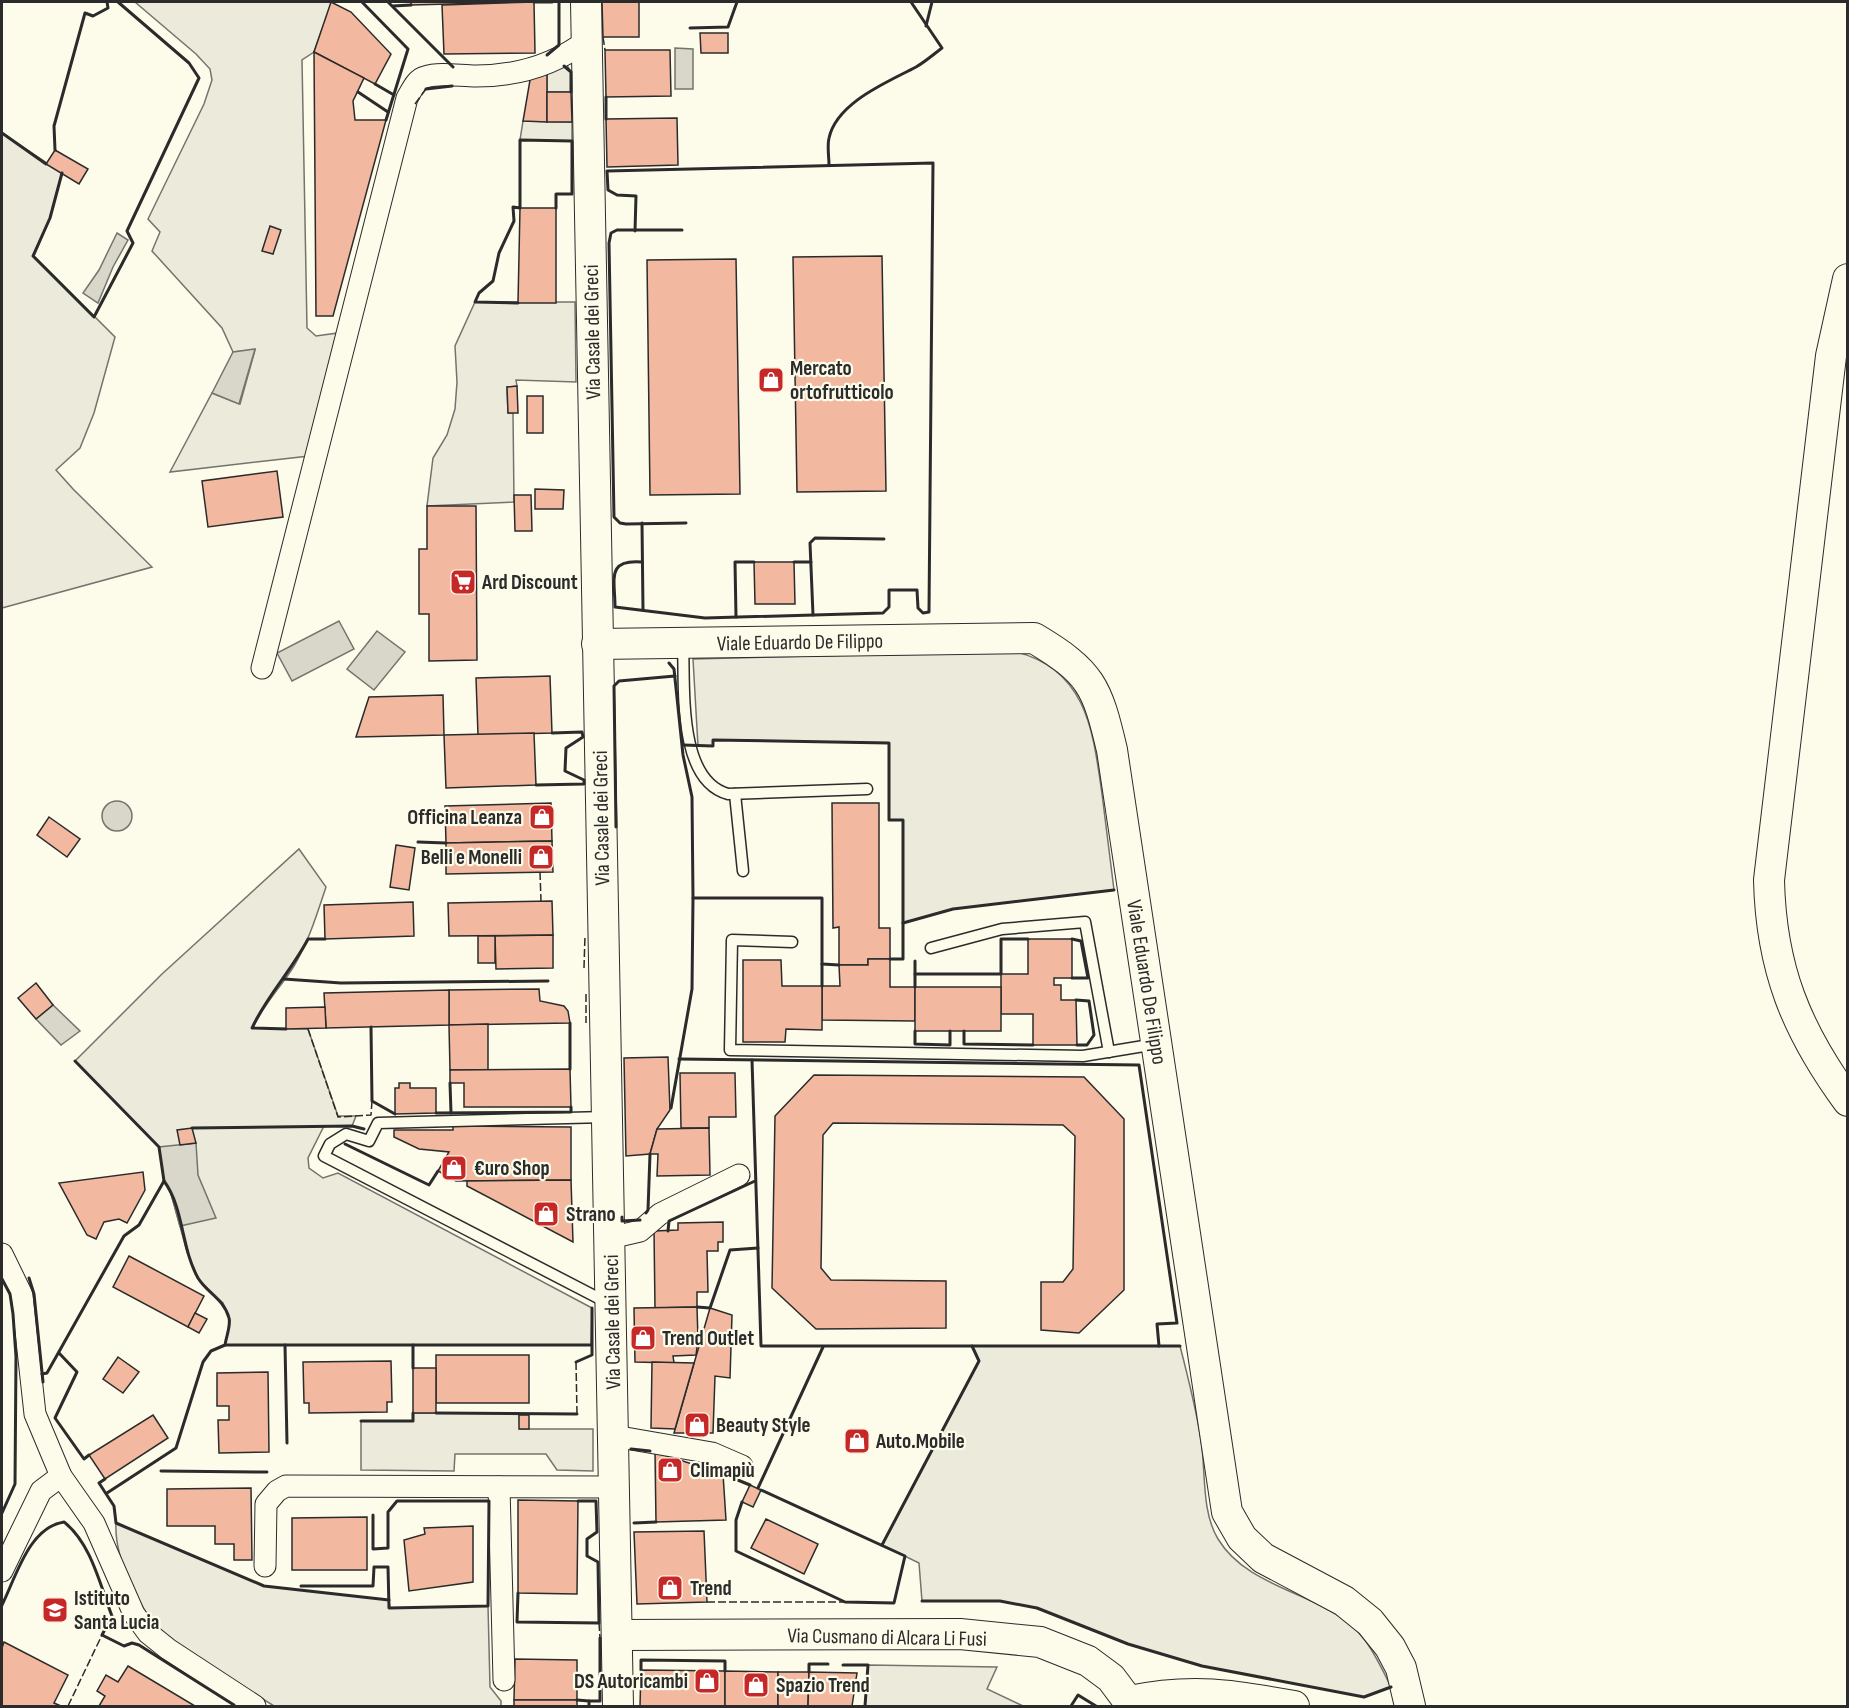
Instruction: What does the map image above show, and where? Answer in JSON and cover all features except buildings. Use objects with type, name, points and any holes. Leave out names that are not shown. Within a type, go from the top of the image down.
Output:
[{"type":"street","name":"Via Casale dei Greci","points":[[586,2],[597,644],[619,1635],[618,1707]]},
{"type":"street","points":[[262,668],[407,98],[416,83],[423,77],[479,76],[543,67],[565,57],[586,41]]},
{"type":"street","points":[[1848,279],[1831,356],[1769,880],[1775,949],[1786,992],[1810,1045],[1848,1101]]},
{"type":"street","name":"Viale Eduardo De Filippo","points":[[597,644],[1034,638],[1064,656],[1088,679],[1102,709],[1112,750],[1227,1512],[1242,1538],[1263,1558],[1344,1601],[1370,1622],[1390,1647],[1401,1668],[1410,1707]]},
{"type":"street","points":[[610,1238],[640,1231],[660,1214],[739,1175]]},
{"type":"street","points":[[2,1254],[22,1295],[35,1414],[61,1476],[94,1523],[134,1614],[148,1633],[168,1649],[255,1707]]},
{"type":"street","points":[[614,1436],[712,1453],[742,1466]]},
{"type":"street","points":[[2,1571],[41,1491],[61,1476]]},
{"type":"street","points":[[265,1566],[266,1504],[277,1491],[286,1486],[615,1487]]},
{"type":"street","points":[[499,1487],[504,1680]]},
{"type":"street","name":"Via Cusmano di Alcara Li Fusi","points":[[619,1635],[960,1634],[1040,1642],[1088,1661],[1111,1677],[1131,1704]]},
{"type":"street","points":[[1131,1704],[1166,1694],[1196,1692],[1225,1694],[1294,1707]]},
{"type":"lane","points":[[683,643],[689,746],[694,763],[706,783],[717,791],[735,794],[867,789]]},
{"type":"lane","points":[[735,794],[743,871]]},
{"type":"lane","points":[[932,948],[1002,930],[1085,922],[1109,1052]]},
{"type":"lane","points":[[792,942],[732,940],[730,1050],[1083,1056],[1156,1044]]},
{"type":"lane","points":[[607,1117],[378,1123],[369,1140],[346,1134],[330,1144],[324,1156],[612,1305]]},
{"type":"shaded area","points":[[135,2],[332,2],[314,52],[302,60],[307,328],[316,336],[338,333],[309,456],[170,472],[212,393],[240,404],[255,350],[233,352],[222,328],[152,251],[160,232],[148,219],[204,104],[212,80],[210,69],[196,54]]},
{"type":"shaded area","points":[[675,48],[693,49],[693,89],[675,89]]},
{"type":"shaded area","points":[[561,65],[568,67],[571,72],[571,92],[547,92],[547,73]]},
{"type":"shaded area","points":[[523,121],[572,122],[572,141],[520,140]]},
{"type":"shaded area","points":[[2,133],[62,173],[50,218],[34,256],[115,337],[94,413],[80,448],[56,470],[152,567],[2,608]]},
{"type":"shaded area","points":[[117,233],[128,240],[113,267],[98,303],[83,293],[99,270]]},
{"type":"shaded area","points":[[475,302],[575,302],[576,382],[516,380],[517,386],[507,387],[508,413],[513,413],[514,502],[427,506],[433,458],[447,435],[455,409],[457,382],[455,346]]},
{"type":"shaded area","points":[[255,349],[239,404],[212,393],[233,352]]},
{"type":"shaded area","points":[[339,621],[354,649],[292,681],[277,653]]},
{"type":"shaded area","points":[[377,631],[405,652],[374,690],[347,669]]},
{"type":"shaded area","points":[[1013,651],[1038,659],[1057,672],[1071,687],[1082,705],[1095,747],[1114,890],[953,909],[903,923],[903,820],[889,820],[889,743],[713,740],[713,746],[698,746],[693,659]]},
{"type":"shaded area","points":[[117,801],[128,805],[132,816],[128,827],[117,831],[106,827],[102,816],[106,805]]},
{"type":"shaded area","points":[[299,849],[326,887],[299,957],[253,1028],[308,1029],[338,1116],[356,1116],[352,1126],[324,1126],[308,1158],[309,1168],[323,1178],[338,1173],[592,1308],[591,1345],[225,1345],[230,1320],[223,1303],[199,1280],[187,1252],[170,1190],[164,1181],[159,1147],[75,1061],[162,974]]},
{"type":"shaded area","points":[[53,1005],[80,1031],[61,1045],[36,1019]]},
{"type":"shaded area","points":[[196,1143],[198,1175],[216,1218],[180,1226],[170,1190],[164,1181],[159,1147]]},
{"type":"shaded area","points":[[972,1346],[1180,1346],[1199,1428],[1206,1504],[1218,1539],[1232,1557],[1250,1571],[1330,1611],[1348,1623],[1368,1644],[1391,1687],[1364,1697],[1202,1666],[1128,1644],[1037,1608],[1000,1601],[922,1601],[919,1563],[882,1545],[979,1361]]},
{"type":"shaded area","points":[[413,1413],[519,1413],[520,1429],[593,1429],[593,1471],[557,1470],[546,1454],[455,1454],[454,1471],[361,1470],[361,1421],[413,1421]]},
{"type":"shaded area","points":[[116,1523],[264,1586],[389,1600],[390,1608],[488,1606],[490,1687],[501,1701],[501,1706],[274,1706],[164,1636],[146,1612],[130,1583],[119,1552]]},
{"type":"shaded area","points":[[868,1665],[997,1667],[987,1689],[1023,1706],[865,1706]]},
{"type":"fence","points":[[603,37],[605,50]]},
{"type":"fence","points":[[415,104],[426,89]]},
{"type":"fence","points":[[540,872],[541,901]]},
{"type":"fence","points":[[584,968],[585,935]]},
{"type":"fence","points":[[586,994],[586,1023]]},
{"type":"fence","points":[[308,1029],[338,1117],[371,1115],[372,1101]]},
{"type":"fence","points":[[576,1362],[577,1414]]},
{"type":"fence","points":[[707,1602],[845,1602]]},
{"type":"fence","points":[[599,1623],[600,1638]]},
{"type":"fence","points":[[68,1706],[102,1635]]},
{"type":"wall","points":[[55,150],[54,126],[85,13],[93,16],[108,8],[107,2]]},
{"type":"wall","points":[[62,173],[50,218],[33,256],[94,317],[133,243],[127,231],[199,78],[189,63],[118,2]]},
{"type":"wall","points":[[362,2],[408,49],[386,120]]},
{"type":"wall","points":[[388,2],[453,67]]},
{"type":"wall","points":[[534,2],[552,2]]},
{"type":"wall","points":[[547,55],[559,45],[559,2]]},
{"type":"wall","points":[[690,28],[728,27],[737,2]]},
{"type":"wall","points":[[829,165],[829,138],[842,114],[865,95],[919,65],[942,48],[911,2]]},
{"type":"wall","points":[[926,26],[932,2]]},
{"type":"wall","points":[[393,6],[411,5]]},
{"type":"wall","points":[[564,66],[571,72],[571,92]]},
{"type":"wall","points":[[375,84],[394,95]]},
{"type":"wall","points":[[426,89],[452,86]]},
{"type":"wall","points":[[358,92],[388,112]]},
{"type":"wall","points":[[606,97],[606,119]]},
{"type":"wall","points":[[2,133],[46,164]]},
{"type":"wall","points":[[518,303],[475,302],[479,293],[493,281],[499,253],[514,221],[513,207],[520,208],[520,140],[572,141],[572,194],[556,194],[556,208]]},
{"type":"wall","points":[[635,231],[636,196],[617,195],[608,190],[607,171],[933,163],[929,612],[923,613],[918,608],[917,590],[889,590],[889,607],[883,613],[705,618],[615,607],[615,573],[623,564],[642,562]]},
{"type":"wall","points":[[682,230],[617,230],[611,233],[609,243],[614,517],[620,523],[626,524],[686,523]]},
{"type":"wall","points":[[642,523],[643,610]]},
{"type":"wall","points":[[813,615],[810,543],[815,538],[884,539]]},
{"type":"wall","points":[[736,617],[735,562],[754,562]]},
{"type":"wall","points":[[794,562],[811,562]]},
{"type":"wall","points":[[669,663],[674,669],[683,755],[692,797],[693,898],[692,989],[671,1108]]},
{"type":"wall","points":[[616,827],[614,686],[619,681],[675,676]]},
{"type":"wall","points":[[536,785],[584,784],[584,780],[565,771],[566,748],[583,737],[582,732],[552,733]]},
{"type":"wall","points":[[683,745],[713,746],[713,740],[889,743],[889,820],[903,820],[903,959],[890,959]]},
{"type":"wall","points":[[418,842],[446,843]]},
{"type":"wall","points":[[903,923],[953,909],[1114,890]]},
{"type":"wall","points":[[693,898],[822,898],[822,986]]},
{"type":"wall","points":[[286,1029],[252,1028],[264,1005],[308,939],[325,939]]},
{"type":"wall","points":[[915,974],[1001,974],[1001,939],[1028,939]]},
{"type":"wall","points":[[1072,939],[1081,941],[1088,978],[1072,978]]},
{"type":"wall","points":[[915,961],[915,987]]},
{"type":"wall","points":[[822,964],[839,965]]},
{"type":"wall","points":[[284,979],[341,983],[548,981]]},
{"type":"wall","points":[[1076,1000],[1089,1001],[1094,1035],[1087,1045],[1077,1045]]},
{"type":"wall","points":[[570,1023],[570,1069]]},
{"type":"wall","points":[[371,1027],[372,1101],[395,1114]]},
{"type":"wall","points":[[915,1031],[915,1044],[950,1045],[950,1031]]},
{"type":"wall","points":[[964,1031],[964,1044],[1033,1045]]},
{"type":"wall","points":[[679,1059],[1139,1065],[1177,1323],[1157,1324],[1159,1346]]},
{"type":"wall","points":[[752,1060],[761,1346],[1180,1346]]},
{"type":"wall","points":[[42,1374],[47,1373],[124,1236],[139,1225],[164,1181],[159,1147],[75,1061]]},
{"type":"wall","points":[[450,1083],[451,1113]]},
{"type":"wall","points":[[436,1113],[571,1112],[571,1107]]},
{"type":"wall","points":[[192,1128],[352,1126],[364,1129]]},
{"type":"wall","points":[[345,1144],[429,1185],[438,1171]]},
{"type":"wall","points":[[646,1213],[650,1154]]},
{"type":"wall","points":[[107,1493],[176,1448],[203,1362],[211,1351],[225,1345],[229,1328],[227,1311],[198,1278],[192,1266],[175,1203],[164,1181]]},
{"type":"wall","points":[[668,1231],[669,1221],[755,1181]]},
{"type":"wall","points":[[622,1217],[622,1221],[640,1220]]},
{"type":"wall","points":[[697,1307],[710,1308],[730,1250],[758,1248]]},
{"type":"wall","points":[[29,1278],[34,1294],[43,1382]]},
{"type":"wall","points":[[2,1279],[10,1294],[16,1357],[15,1484],[2,1513]]},
{"type":"wall","points":[[576,1362],[592,1355],[592,1308]]},
{"type":"wall","points":[[225,1345],[591,1345]]},
{"type":"wall","points":[[285,1345],[287,1443]]},
{"type":"wall","points":[[413,1345],[413,1368]]},
{"type":"wall","points":[[882,1545],[979,1361],[972,1346]]},
{"type":"wall","points":[[758,1488],[823,1347]]},
{"type":"wall","points":[[59,1353],[77,1372],[55,1418],[84,1459],[89,1455]]},
{"type":"wall","points":[[361,1421],[413,1421],[413,1413]]},
{"type":"wall","points":[[436,1413],[577,1414]]},
{"type":"wall","points":[[631,1449],[650,1451]]},
{"type":"wall","points":[[161,1471],[267,1472]]},
{"type":"wall","points":[[723,1474],[750,1485]]},
{"type":"wall","points":[[105,1479],[99,1483],[114,1506],[116,1523],[264,1586],[389,1600]]},
{"type":"wall","points":[[742,1502],[736,1520],[736,1551],[845,1602],[894,1603],[905,1556],[761,1490]]},
{"type":"wall","points":[[301,1586],[373,1586],[374,1567],[388,1567],[389,1608],[488,1606],[489,1501],[397,1501],[388,1512],[388,1548],[373,1549],[373,1515]]},
{"type":"wall","points":[[518,1593],[517,1622],[599,1623],[598,1562],[587,1556],[587,1539],[597,1532],[596,1501],[578,1501]]},
{"type":"wall","points":[[2,1605],[33,1543],[52,1526],[64,1522],[81,1541],[88,1553],[112,1616],[102,1635],[124,1646],[132,1643],[139,1645],[234,1705]]},
{"type":"wall","points":[[634,1523],[656,1522]]},
{"type":"wall","points":[[922,1601],[1000,1601],[1037,1608],[1128,1644],[1202,1666],[1364,1697],[1391,1687]]},
{"type":"wall","points":[[589,1706],[589,1701],[600,1701],[600,1638]]},
{"type":"wall","points":[[641,1670],[641,1660],[725,1661],[725,1671]]},
{"type":"wall","points":[[809,1672],[809,1664],[828,1664]]},
{"type":"wall","points":[[843,1665],[868,1665],[865,1706]]},
{"type":"wall","points":[[1071,1706],[1078,1695],[1096,1706]]},
{"type":"wall","points":[[577,1700],[589,1701]]},
{"type":"place","name":"Mercato ortofrutticolo","points":[[771,380]]},
{"type":"place","name":"Ard Discount","points":[[463,582]]},
{"type":"place","name":"Officina Leanza","points":[[542,817]]},
{"type":"place","name":"Belli e Monelli","points":[[541,857]]},
{"type":"place","name":"€uro Shop","points":[[454,1168]]},
{"type":"place","name":"Strano","points":[[546,1214]]},
{"type":"place","name":"Trend Outlet","points":[[643,1338]]},
{"type":"place","name":"Beauty Style","points":[[697,1425]]},
{"type":"place","name":"Auto.Mobile","points":[[857,1441]]},
{"type":"place","name":"Climapiù","points":[[670,1470]]},
{"type":"place","name":"Trend","points":[[670,1588]]},
{"type":"place","name":"Istituto Santa Lucia","points":[[55,1610]]},
{"type":"place","name":"DS Autoricambi","points":[[707,1681]]},
{"type":"place","name":"Spazio Trend","points":[[756,1685]]}]
